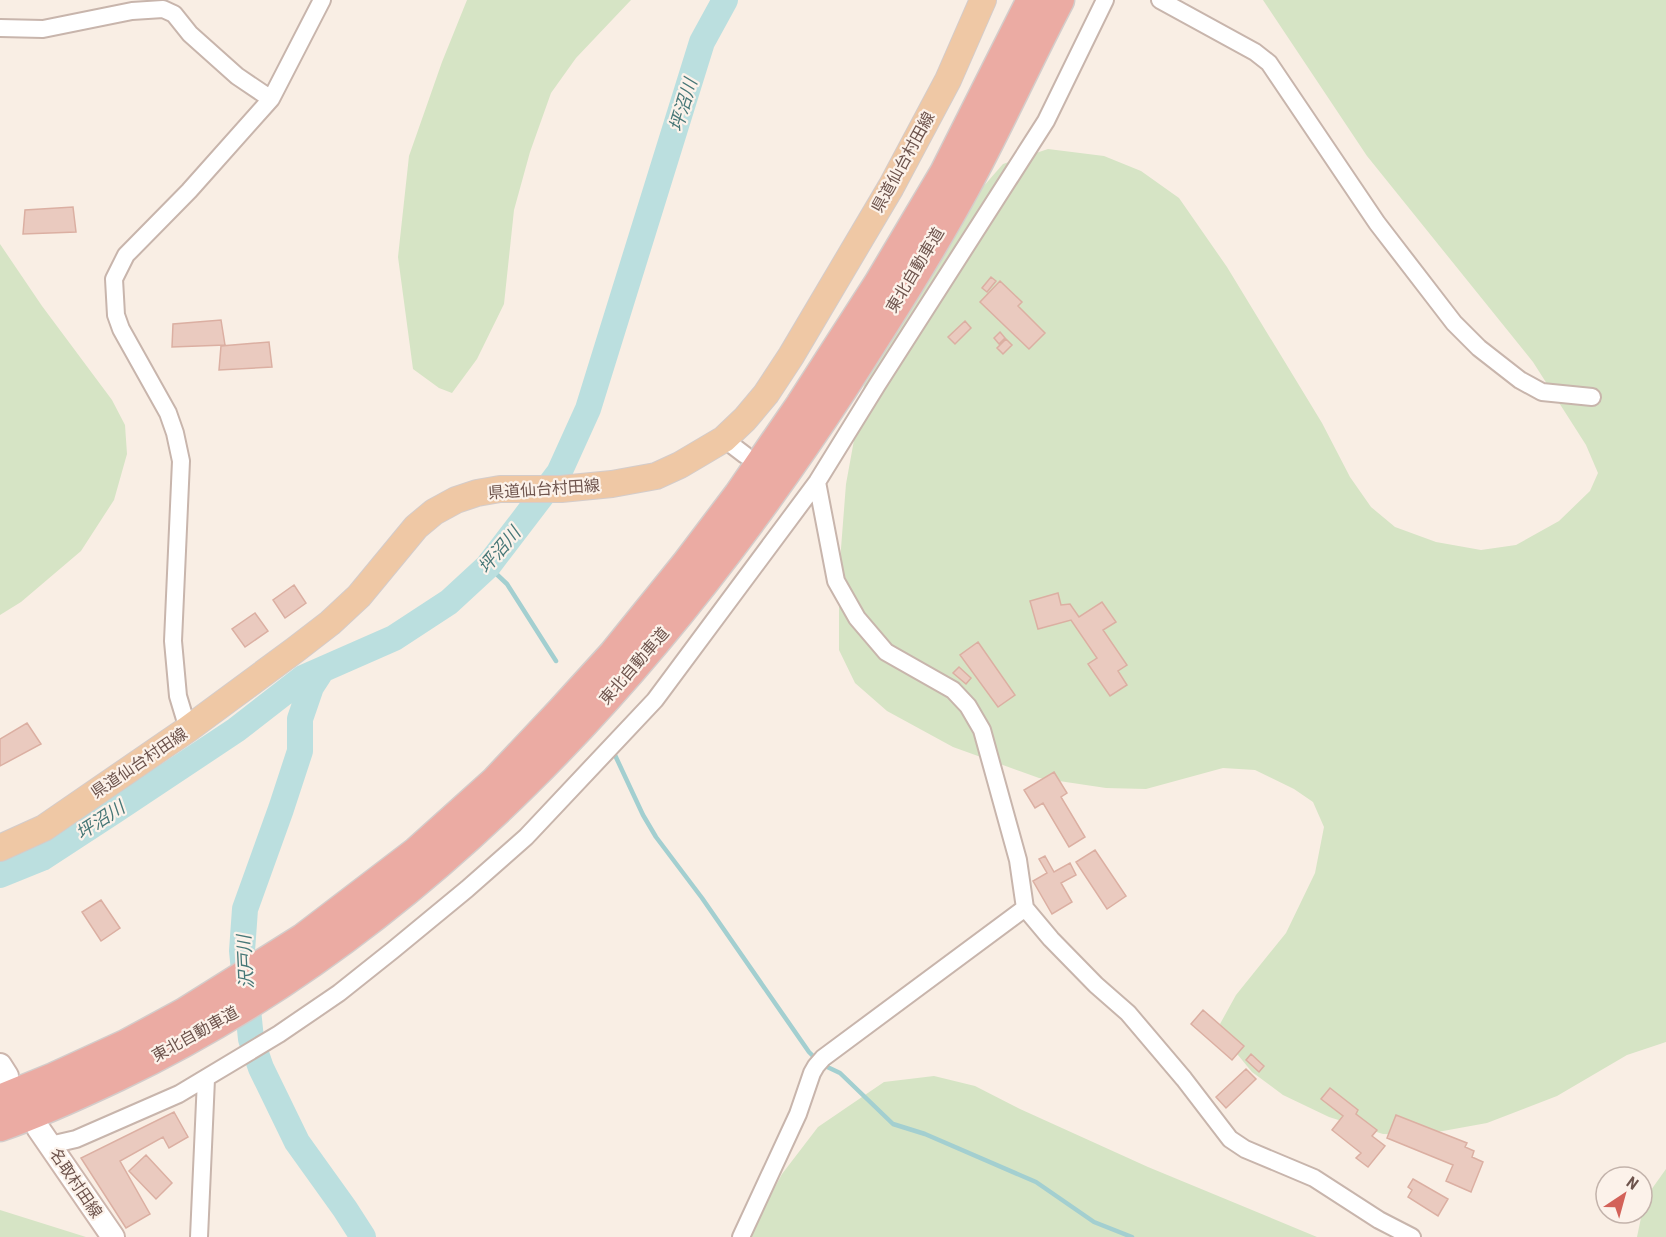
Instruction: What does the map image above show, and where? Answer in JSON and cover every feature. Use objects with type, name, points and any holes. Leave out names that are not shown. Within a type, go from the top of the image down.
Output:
[{"type":"highway","name":"東北自動車道","points":[[0,1126],[67,1100],[134,1068],[227,1002],[269,959],[303,939],[417,852],[495,782],[561,712],[614,654],[686,565],[739,495],[801,405],[945,173],[1032,0]]},
{"type":"highway","name":"東北自動車道","points":[[2,1080],[54,1078],[126,1045],[184,1013],[269,990],[313,962],[447,856],[576,732],[681,612],[810,437],[914,274],[965,186],[1059,0]]},
{"type":"main road","name":"県道仙台村田線","points":[[0,848],[44,828],[188,729],[330,623],[359,596],[416,527],[434,512],[456,500],[500,489],[561,489],[612,484],[656,476],[680,465],[724,439],[766,394],[885,197],[948,80],[982,0]]},
{"type":"main road","name":"名取村田線","points":[[44,1137],[113,1237]]},
{"type":"street","points":[[188,729],[177,696],[173,641],[181,461],[168,413],[130,347],[116,315],[114,279],[126,255],[189,191],[271,99],[322,0]]},
{"type":"street","points":[[44,1137],[76,1139],[179,1094],[279,1034],[339,993],[467,890],[526,837],[655,700],[817,482],[1046,121],[1106,0]]},
{"type":"street","points":[[1160,0],[1255,52],[1269,63],[1377,223],[1454,324],[1479,348],[1520,380],[1542,392],[1592,397]]},
{"type":"street","points":[[0,28],[43,29],[132,11],[163,9],[174,14],[190,34],[237,76],[271,99]]},
{"type":"street","points":[[724,439],[744,455]]},
{"type":"street","points":[[817,482],[836,581],[856,618],[886,652],[953,690],[968,706],[982,730],[1018,860],[1025,908],[1051,939],[1096,985],[1128,1013],[1184,1079],[1230,1139],[1245,1149],[1314,1178],[1379,1220],[1412,1237]]},
{"type":"street","points":[[791,488],[805,499]]},
{"type":"street","points":[[741,1237],[798,1114],[819,1062],[1025,908]]},
{"type":"street","points":[[199,1237],[206,1078]]},
{"type":"green space","points":[[467,0],[631,0],[576,58],[551,93],[530,152],[514,210],[504,304],[477,359],[452,393],[439,388],[413,369],[398,257],[409,156],[442,62]]},
{"type":"green space","points":[[1263,0],[1666,0],[1666,1042],[1627,1055],[1557,1096],[1487,1123],[1421,1135],[1383,1134],[1329,1117],[1283,1095],[1252,1072],[1233,1049],[1220,1024],[1236,995],[1286,933],[1315,873],[1324,827],[1313,802],[1294,789],[1255,770],[1223,768],[1146,789],[1106,788],[1039,778],[953,747],[887,711],[855,683],[839,650],[839,574],[846,484],[864,385],[915,302],[975,196],[1003,164],[1048,149],[1104,156],[1141,171],[1179,198],[1227,267],[1322,423],[1350,477],[1371,507],[1395,527],[1436,542],[1481,550],[1516,545],[1559,521],[1590,491],[1598,473],[1586,445],[1533,362],[1367,156]]},
{"type":"green space","points":[[0,244],[42,306],[112,400],[125,425],[127,454],[114,500],[81,551],[21,602],[0,615]]},
{"type":"green space","points":[[934,1076],[975,1086],[1148,1167],[1317,1237],[748,1237],[782,1174],[818,1127],[884,1082]]},
{"type":"green space","points":[[1666,1169],[1666,1237],[1637,1237],[1639,1225],[1654,1225],[1654,1186]]},
{"type":"green space","points":[[0,1210],[86,1237],[0,1237]]},
{"type":"building","points":[[73,207],[76,232],[23,234],[25,210]]},
{"type":"building","points":[[991,277],[996,281],[987,292],[982,288]]},
{"type":"building","points":[[1000,281],[1022,302],[1018,306],[1045,333],[1029,349],[980,302]]},
{"type":"building","points":[[221,320],[225,345],[172,347],[173,324]]},
{"type":"building","points":[[965,321],[971,328],[955,344],[948,337]]},
{"type":"building","points":[[1000,332],[1005,338],[999,344],[994,338]]},
{"type":"building","points":[[1006,339],[1012,345],[1003,354],[997,348]]},
{"type":"building","points":[[269,342],[272,367],[219,370],[221,346]]},
{"type":"building","points":[[294,585],[306,603],[285,618],[273,600]]},
{"type":"building","points":[[1058,593],[1061,605],[1070,604],[1079,617],[1102,602],[1116,622],[1103,630],[1127,665],[1118,671],[1127,685],[1110,696],[1088,664],[1097,658],[1071,620],[1038,629],[1030,601]]},
{"type":"building","points":[[255,613],[268,631],[245,647],[232,629]]},
{"type":"building","points":[[978,642],[1015,695],[998,707],[960,655]]},
{"type":"building","points":[[959,667],[971,678],[966,684],[953,673]]},
{"type":"building","points":[[27,723],[41,744],[0,766],[0,739]]},
{"type":"building","points":[[1054,772],[1067,793],[1061,797],[1085,837],[1069,847],[1043,803],[1035,808],[1024,790]]},
{"type":"building","points":[[1095,850],[1126,896],[1107,909],[1076,862]]},
{"type":"building","points":[[1045,856],[1054,872],[1070,863],[1076,875],[1061,883],[1072,902],[1052,914],[1033,881],[1047,873],[1039,859]]},
{"type":"building","points":[[101,900],[120,928],[101,941],[82,912]]},
{"type":"building","points":[[1203,1010],[1244,1046],[1232,1060],[1191,1024]]},
{"type":"building","points":[[1251,1054],[1264,1066],[1259,1072],[1246,1060]]},
{"type":"building","points":[[1246,1069],[1256,1079],[1226,1108],[1216,1097]]},
{"type":"building","points":[[1330,1088],[1358,1110],[1356,1114],[1377,1130],[1372,1136],[1385,1146],[1368,1167],[1356,1158],[1361,1153],[1332,1130],[1343,1116],[1321,1099]]},
{"type":"building","points":[[174,1112],[188,1137],[169,1148],[163,1137],[120,1161],[150,1214],[126,1228],[81,1158]]},
{"type":"building","points":[[1396,1115],[1467,1143],[1465,1147],[1474,1151],[1472,1157],[1483,1162],[1471,1192],[1446,1181],[1453,1165],[1387,1138]]},
{"type":"building","points":[[146,1155],[172,1183],[156,1199],[129,1171]]},
{"type":"building","points":[[1413,1179],[1448,1199],[1438,1216],[1408,1197],[1412,1190],[1408,1187]]},
{"type":"waterway","name":"坪沼川","points":[[0,875],[42,858],[236,730],[303,678],[394,638],[449,602],[488,566],[559,473],[588,409],[702,42],[725,0]]},
{"type":"waterway","points":[[488,566],[507,584],[556,661]]},
{"type":"waterway","name":"沢戸川","points":[[322,670],[311,687],[300,719],[300,751],[245,909],[242,951],[251,1039],[261,1068],[297,1142],[363,1237]]},
{"type":"waterway","points":[[614,753],[656,837],[702,898],[809,1052],[821,1064],[840,1073],[893,1124],[925,1134],[1036,1182],[1094,1222],[1132,1237]]}]
